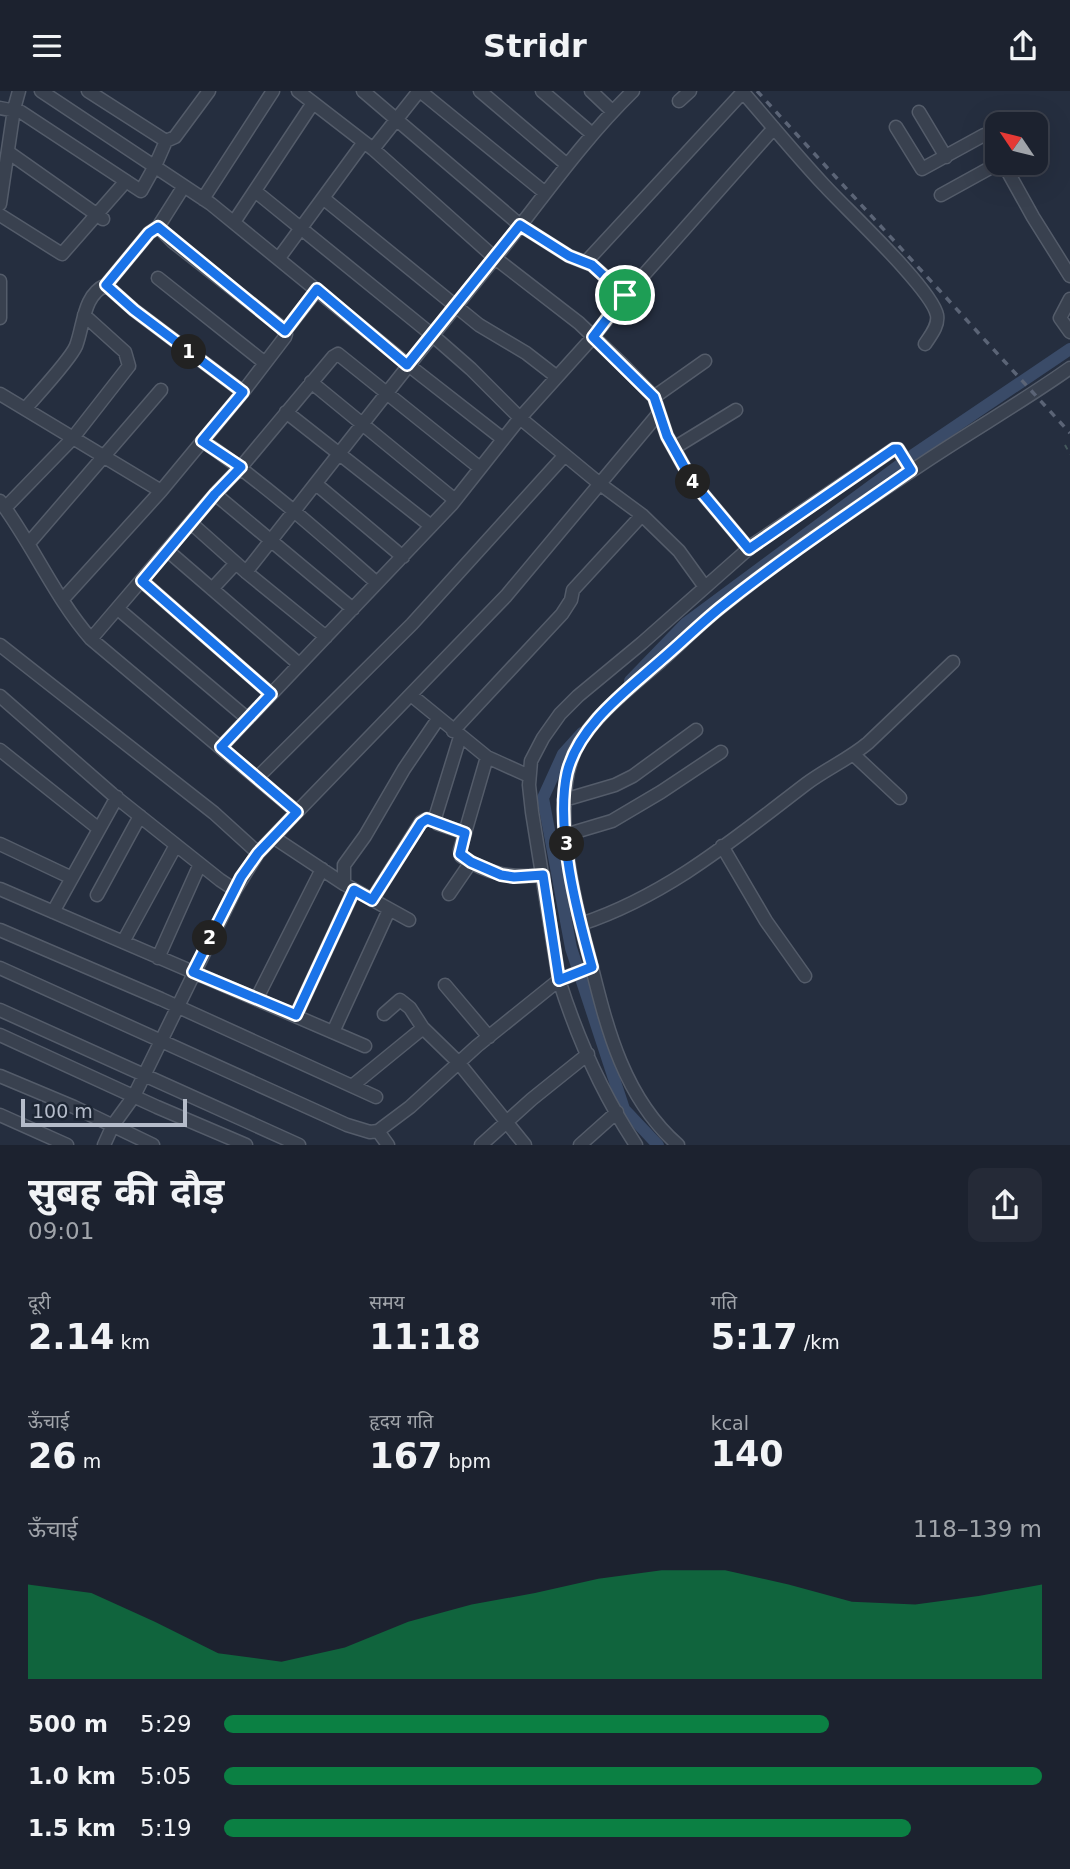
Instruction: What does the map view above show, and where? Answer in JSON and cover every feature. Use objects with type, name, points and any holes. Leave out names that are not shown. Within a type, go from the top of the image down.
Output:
[{"type":"street","points":[[0,204],[5,157],[19,91]]},
{"type":"street","points":[[41,91],[204,199],[407,365],[503,439]]},
{"type":"street","points":[[88,91],[166,141]]},
{"type":"street","points":[[204,199],[273,91]]},
{"type":"street","points":[[298,91],[368,146],[495,258],[579,323],[654,397],[674,448],[692,481],[749,549]]},
{"type":"street","points":[[363,91],[520,225],[569,256],[586,262],[625,295]]},
{"type":"street","points":[[279,258],[323,198],[420,91],[544,192]]},
{"type":"street","points":[[480,91],[566,164]]},
{"type":"street","points":[[542,91],[592,133]]},
{"type":"street","points":[[591,91],[612,111]]},
{"type":"street","points":[[246,572],[407,365],[495,258],[566,164],[633,91]]},
{"type":"street","points":[[679,101],[690,91]]},
{"type":"street","points":[[0,108],[14,109],[141,191],[166,141],[175,137],[205,92]]},
{"type":"street","points":[[586,262],[743,92],[821,183],[892,255],[932,305],[937,319],[925,344]]},
{"type":"street","points":[[234,222],[313,103]]},
{"type":"street","points":[[919,112],[946,157]]},
{"type":"street","points":[[896,127],[922,169],[985,136]]},
{"type":"street","points":[[221,747],[455,500],[520,418],[593,337],[625,295],[774,128]]},
{"type":"street","points":[[5,157],[99,216]]},
{"type":"street","points":[[941,195],[985,172]]},
{"type":"street","points":[[1008,175],[1070,277]]},
{"type":"street","points":[[0,215],[62,254],[99,216],[126,181]]},
{"type":"street","points":[[25,409],[75,348],[86,307],[149,233],[158,227],[184,186]]},
{"type":"street","points":[[255,191],[432,334],[520,418],[642,515],[679,551],[705,587]]},
{"type":"street","points":[[323,198],[479,325],[526,353],[557,377]]},
{"type":"street","points":[[158,227],[285,331]]},
{"type":"street","points":[[158,278],[265,362]]},
{"type":"street","points":[[0,281],[0,317]]},
{"type":"street","points":[[106,285],[134,310],[243,392]]},
{"type":"street","points":[[63,599],[161,491],[243,392],[317,289]]},
{"type":"street","points":[[1070,299],[1060,314],[1066,319],[1070,332]]},
{"type":"street","points":[[84,315],[125,352],[130,366],[72,439],[3,505],[91,639],[297,812]]},
{"type":"street","points":[[91,639],[241,467],[332,357],[338,354],[480,468]]},
{"type":"street","points":[[654,397],[705,362]]},
{"type":"street","points":[[678,1145],[655,1120],[625,1073],[606,1026],[588,969],[565,835],[564,800],[567,773],[575,751],[593,725],[632,685],[773,566],[909,467],[1070,368]]},
{"type":"street","points":[[311,382],[455,500]]},
{"type":"street","points":[[29,543],[161,390]]},
{"type":"street","points":[[0,394],[161,491]]},
{"type":"street","points":[[674,448],[736,410]]},
{"type":"street","points":[[286,412],[431,526]]},
{"type":"street","points":[[104,1145],[113,1125],[134,1096],[193,972],[235,890],[258,853],[506,596],[659,412]]},
{"type":"street","points":[[202,441],[241,467],[377,583]]},
{"type":"street","points":[[636,1144],[588,1054],[567,1004],[531,812],[531,761],[559,714],[749,549],[894,449],[899,451],[909,467]]},
{"type":"street","points":[[257,778],[412,624],[565,455]]},
{"type":"street","points":[[316,484],[403,557]]},
{"type":"street","points":[[215,494],[353,608]]},
{"type":"street","points":[[436,821],[456,734],[562,614],[573,590],[642,515]]},
{"type":"street","points":[[191,523],[326,637]]},
{"type":"street","points":[[168,551],[299,664]]},
{"type":"street","points":[[212,589],[236,563]]},
{"type":"street","points":[[142,581],[271,694]]},
{"type":"street","points":[[117,609],[247,719]]},
{"type":"street","points":[[0,645],[214,813],[258,853]]},
{"type":"street","points":[[581,924],[642,900],[701,865],[722,846],[809,782],[854,754],[953,661]]},
{"type":"street","points":[[411,695],[487,757],[529,776]]},
{"type":"street","points":[[0,696],[140,816],[235,890]]},
{"type":"street","points":[[296,1015],[349,887],[344,865],[439,719]]},
{"type":"street","points":[[564,800],[599,792],[633,776],[696,730]]},
{"type":"street","points":[[0,750],[99,829]]},
{"type":"street","points":[[565,835],[612,821],[721,752]]},
{"type":"street","points":[[854,754],[901,798]]},
{"type":"street","points":[[487,757],[460,854],[471,862],[514,877],[543,875]]},
{"type":"street","points":[[53,912],[117,797]]},
{"type":"street","points":[[97,895],[140,816]]},
{"type":"street","points":[[372,900],[421,823],[427,819],[436,821],[442,826],[465,833]]},
{"type":"street","points":[[273,837],[349,887],[409,920]]},
{"type":"street","points":[[0,844],[72,878]]},
{"type":"street","points":[[123,942],[176,845]]},
{"type":"street","points":[[722,846],[766,921],[805,977]]},
{"type":"street","points":[[449,894],[471,862]]},
{"type":"street","points":[[159,958],[200,864]]},
{"type":"street","points":[[257,998],[322,869]]},
{"type":"street","points":[[0,889],[365,1046]]},
{"type":"street","points":[[333,1031],[389,910]]},
{"type":"street","points":[[0,930],[376,1097]]},
{"type":"street","points":[[0,968],[347,1125],[370,1132],[378,1131],[410,1107],[458,1062],[563,978],[588,969]]},
{"type":"street","points":[[445,985],[489,1037]]},
{"type":"street","points":[[384,1014],[400,1000],[410,1008],[424,1028],[458,1062],[508,1121],[525,1145]]},
{"type":"street","points":[[0,1010],[299,1145]]},
{"type":"street","points":[[352,1086],[424,1028]]},
{"type":"street","points":[[0,1035],[246,1145]]},
{"type":"street","points":[[481,1145],[588,1054]]},
{"type":"street","points":[[0,1076],[153,1145]]},
{"type":"street","points":[[580,1145],[617,1112]]},
{"type":"street","points":[[0,1115],[67,1145]]},
{"type":"street","points":[[378,1131],[388,1145]]},
{"type":"path","points":[[1065,445],[1070,454]]},
{"type":"waterway","points":[[630,681],[686,623],[913,455],[1070,349]]},
{"type":"waterway","points":[[582,733],[563,754],[543,798],[571,948],[624,1109],[658,1145]]},
{"type":"railway","points":[[757,91],[1070,433]]},
{"type":"route","points":[[520,225],[569,256],[592,265],[625,295],[593,337],[654,397],[662,424],[683,467],[749,549],[894,449],[898,449],[911,470],[773,566],[719,609],[632,685],[593,725],[575,751],[567,773],[564,800],[565,835],[575,898],[592,967],[559,980],[543,875],[501,875],[464,859],[460,850],[465,833],[427,819],[421,823],[372,900],[354,890],[296,1015],[193,972],[241,877],[258,853],[297,812],[221,747],[271,694],[142,581],[241,467],[202,441],[243,392],[134,310],[106,285],[149,233],[158,227],[285,331],[317,289],[407,365],[520,225]]}]
